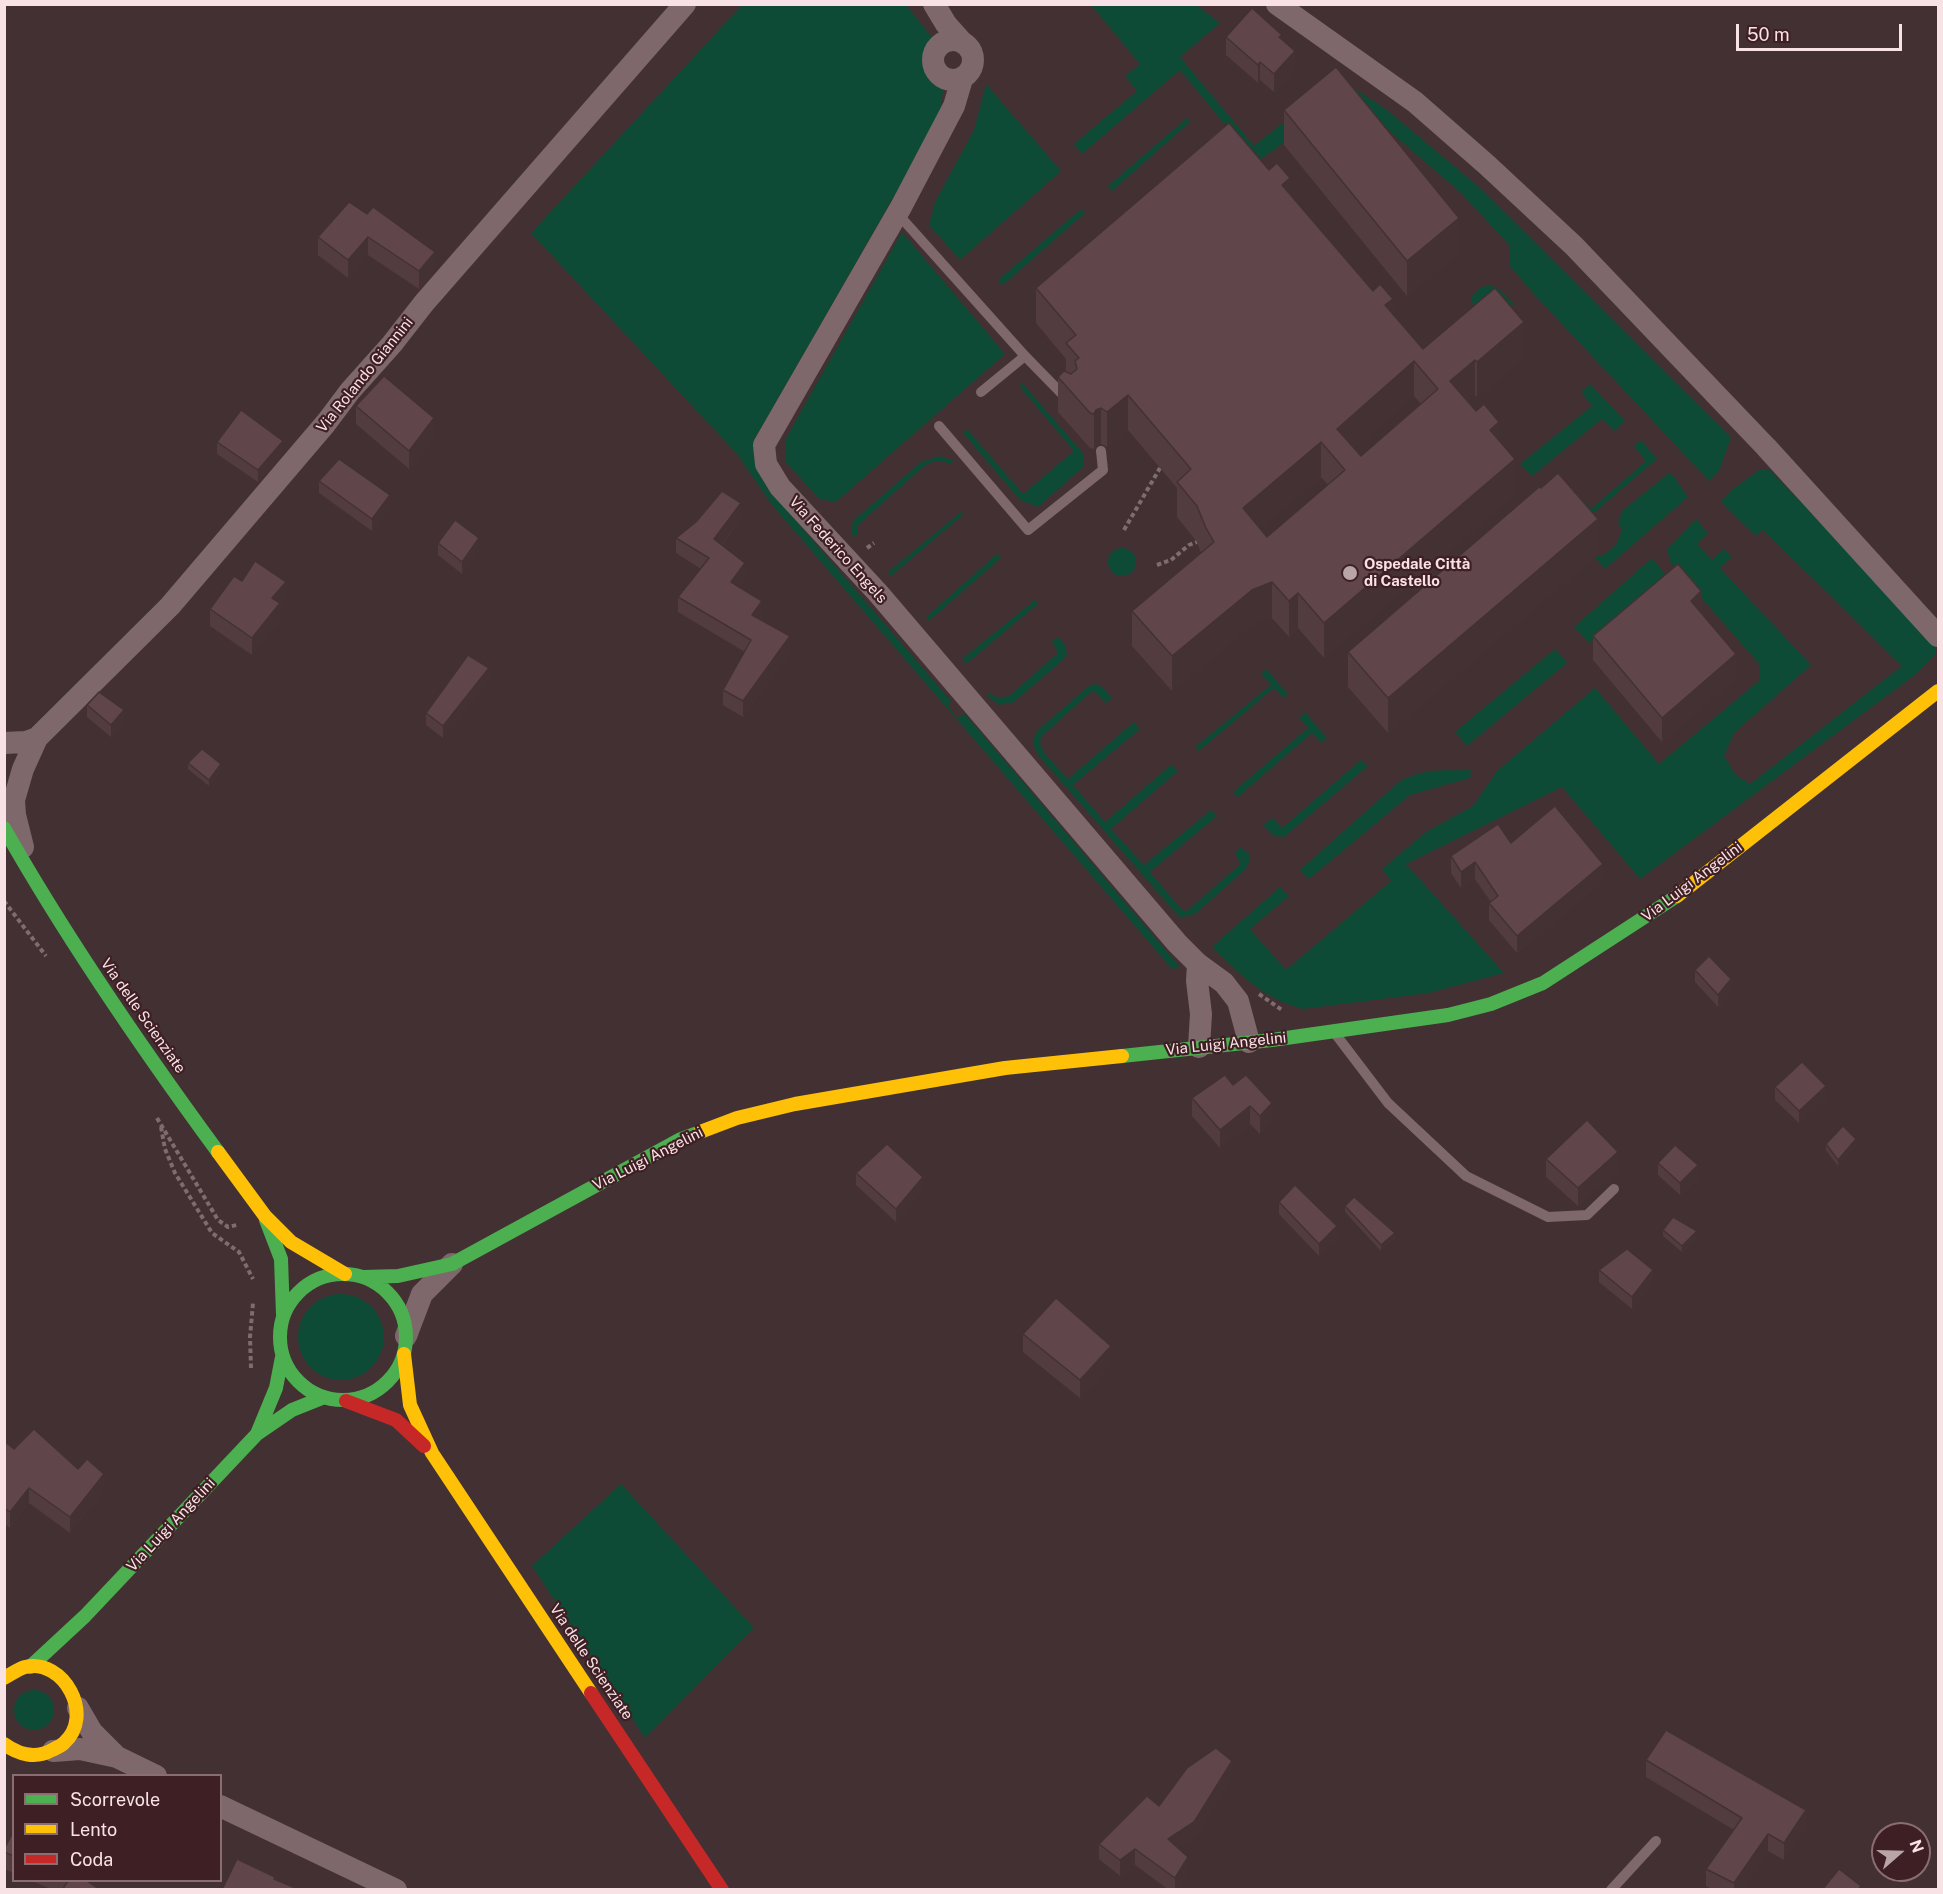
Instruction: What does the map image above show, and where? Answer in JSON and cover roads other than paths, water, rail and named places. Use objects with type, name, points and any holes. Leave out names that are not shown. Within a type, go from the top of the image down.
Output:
[{"type":"main road","name":"Via Luigi Angelini","points":[[363,1277],[398,1276],[452,1264],[681,1139],[737,1118],[795,1104],[1005,1068],[1334,1031],[1448,1015],[1491,1004],[1543,983],[1667,904],[1938,691]]},
{"type":"main road","name":"Via delle Scienziate","points":[[4,828],[45,900],[133,1033],[265,1216],[291,1242],[345,1274]]},
{"type":"main road","name":"Via delle Scienziate","points":[[265,1216],[281,1259],[283,1315]]},
{"type":"main road","points":[[345,1274],[363,1277],[380,1286],[394,1300],[403,1317],[405,1345],[396,1372],[383,1387],[365,1397],[346,1401],[322,1398],[298,1382],[282,1357],[279,1336],[283,1315],[292,1298],[307,1284],[325,1276],[345,1274]]},
{"type":"main road","name":"Via delle Scienziate","points":[[405,1345],[410,1405],[432,1453],[722,1890]]},
{"type":"main road","name":"Via Luigi Angelini","points":[[257,1434],[276,1388],[282,1357]]},
{"type":"main road","name":"Via Luigi Angelini","points":[[30,1667],[85,1616],[257,1434],[292,1410],[322,1398]]},
{"type":"main road","name":"Via delle Scienziate","points":[[346,1401],[396,1420],[432,1453]]},
{"type":"main road","name":"Via Luigi Angelini","points":[[76,1644],[85,1616]]},
{"type":"main road","points":[[6,1675],[30,1667],[44,1668],[70,1679],[78,1708],[72,1733],[64,1744],[53,1751],[39,1755],[24,1754],[6,1747]]},
{"type":"street","name":"Via Rolando Giannini","points":[[45,900],[19,834],[15,807],[17,787],[37,738],[170,606],[393,344],[424,303],[684,4]]},
{"type":"street","points":[[928,4],[927,16],[953,43],[969,48],[972,55],[972,65],[968,73],[952,78],[935,70],[932,60],[935,50],[953,43]]},
{"type":"street","points":[[934,4],[946,24],[953,43]]},
{"type":"street","points":[[1277,4],[1414,102],[1487,165],[1574,246],[1766,447],[1938,636]]},
{"type":"street","name":"Via Federico Engels","points":[[952,78],[954,106],[897,213],[764,445],[766,464],[780,487],[878,593],[1177,943],[1198,964],[1224,983],[1238,1001],[1250,1042]]},
{"type":"street","points":[[4,743],[26,742],[37,738]]},
{"type":"street","points":[[1198,964],[1197,981],[1201,1014],[1199,1047]]},
{"type":"street","name":"Via Luigi Angelini","points":[[405,1345],[422,1294],[452,1264]]},
{"type":"street","points":[[78,1708],[92,1732],[117,1757]]},
{"type":"street","points":[[53,1751],[80,1749],[117,1757],[152,1774]]},
{"type":"street","points":[[222,1807],[396,1890]]},
{"type":"lane","points":[[897,213],[1024,356],[1070,402]]},
{"type":"lane","points":[[981,392],[1024,356]]},
{"type":"lane","points":[[939,426],[1028,530],[1103,470],[1101,451]]},
{"type":"lane","points":[[1334,1031],[1388,1103],[1466,1176],[1548,1217],[1587,1215],[1614,1190]]},
{"type":"lane","points":[[1611,1890],[1656,1841]]},
{"type":"place","name":"Ospedale Città di Castello","points":[[1350,573]]}]
